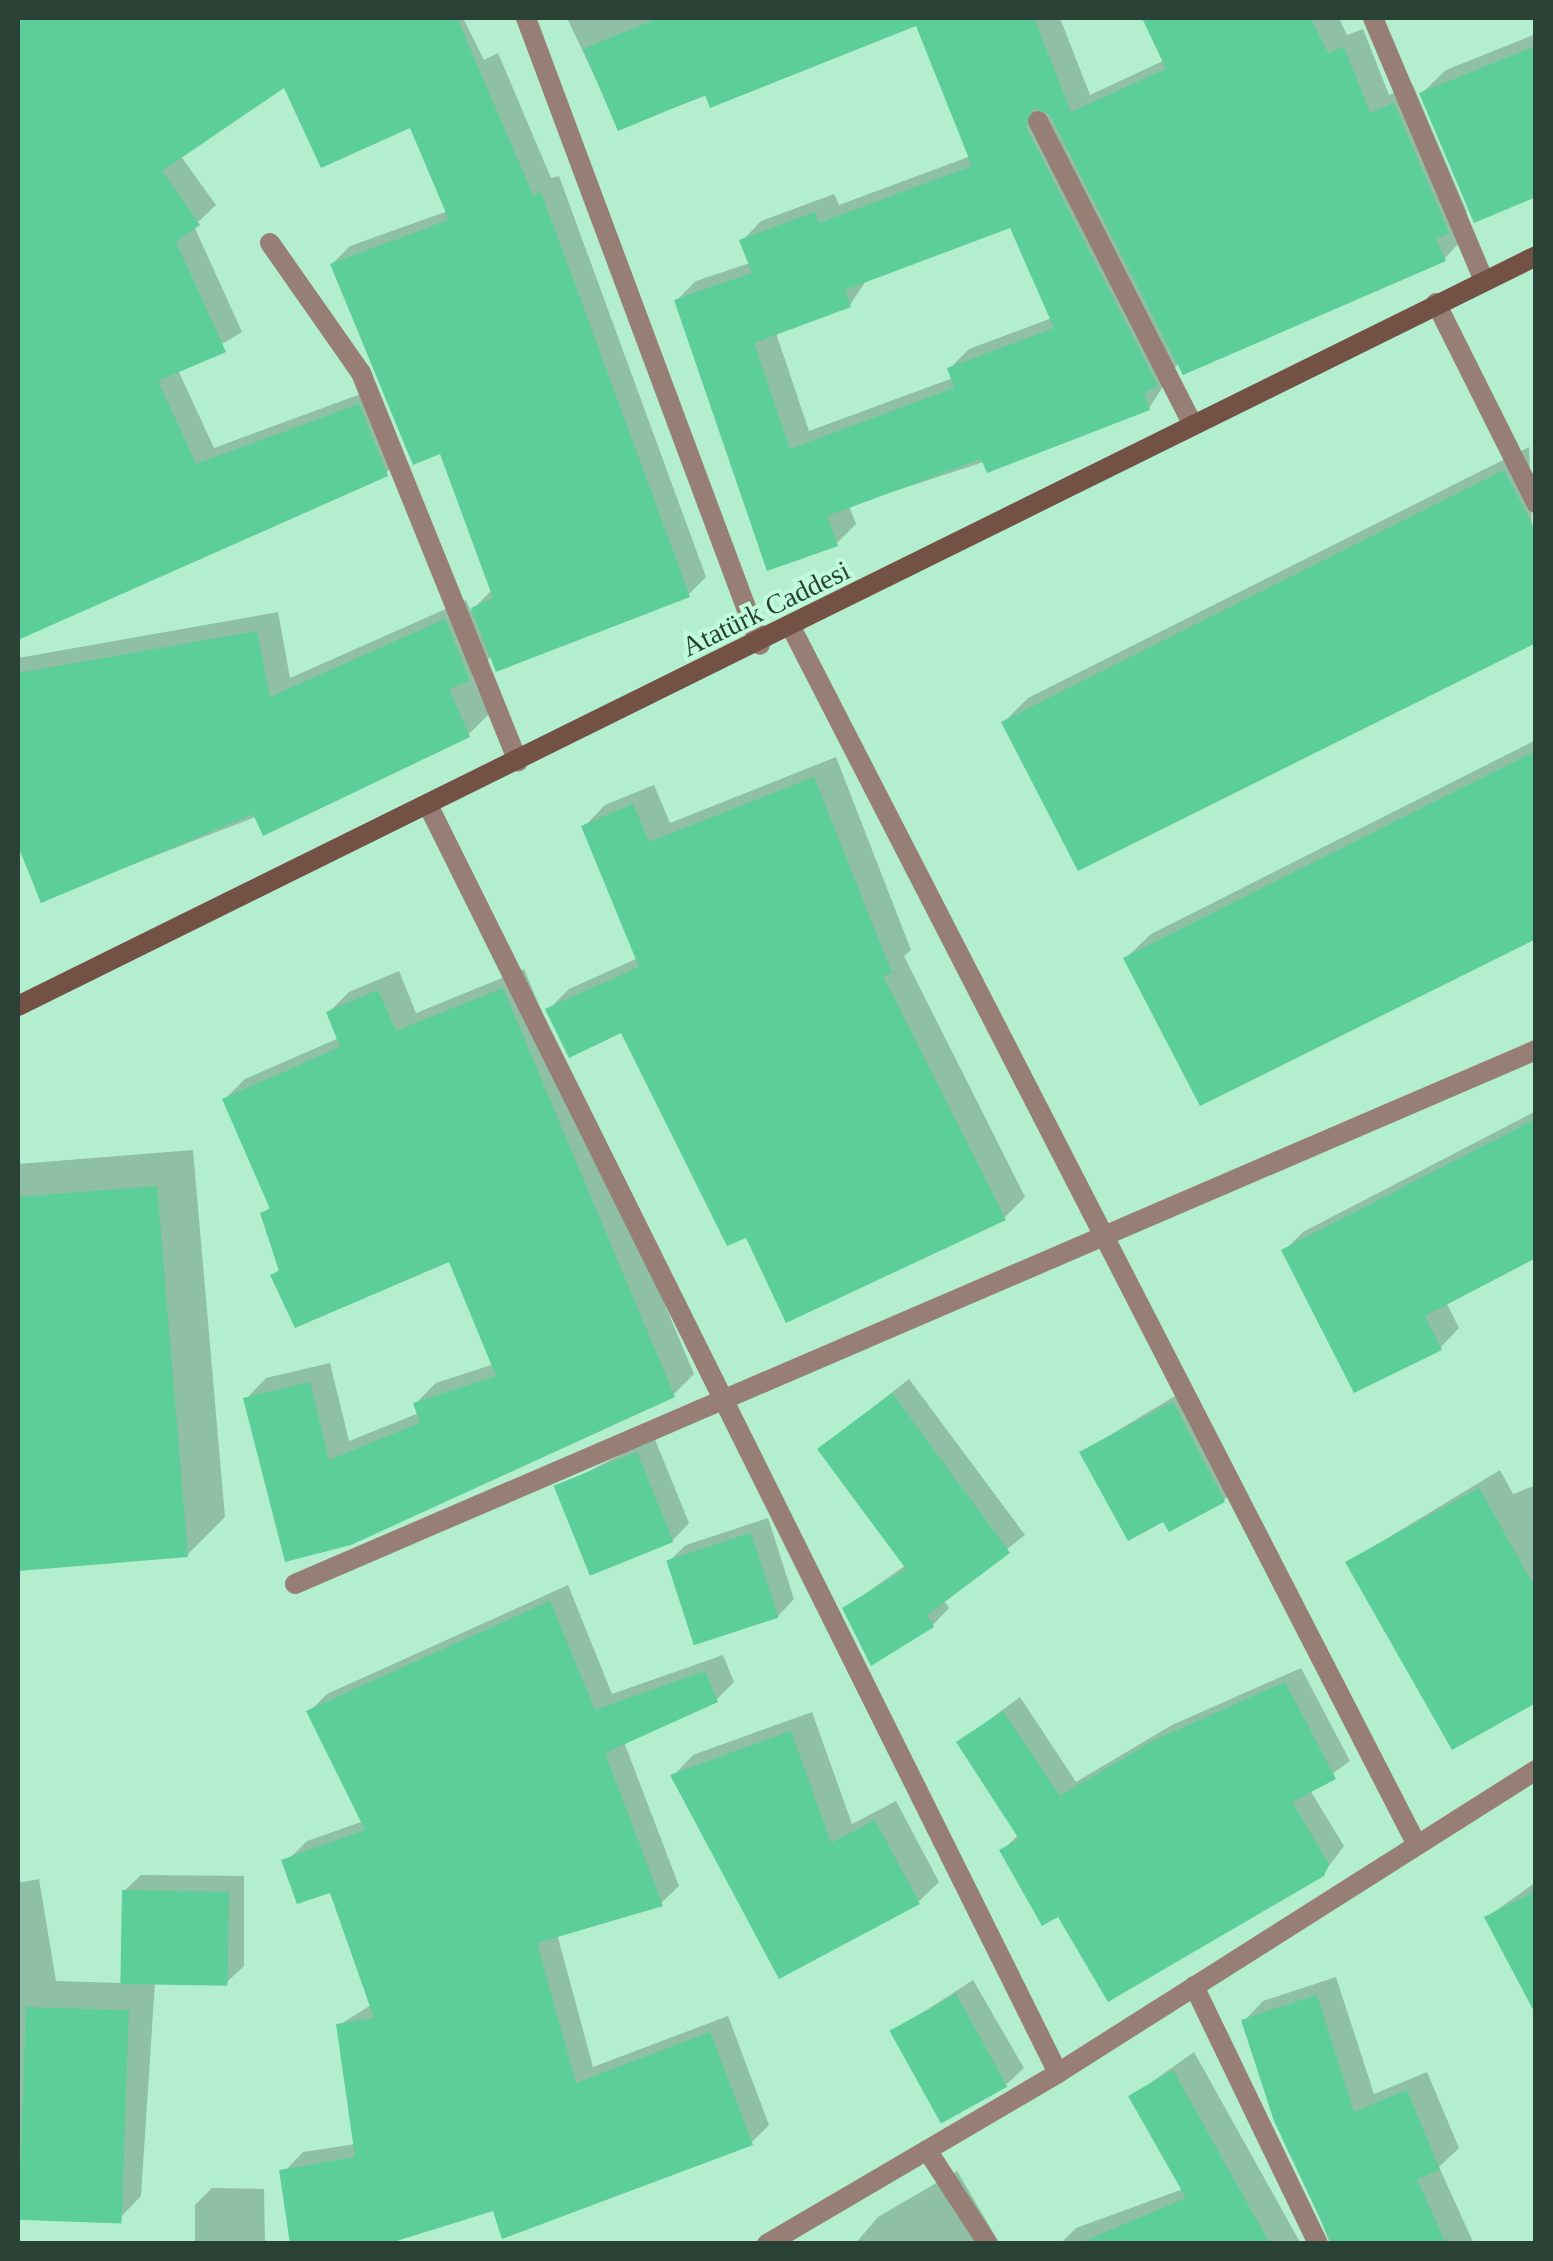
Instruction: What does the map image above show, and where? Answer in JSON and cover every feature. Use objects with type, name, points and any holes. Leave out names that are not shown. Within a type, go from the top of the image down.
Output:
[{"type":"main road","name":"Atatürk Caddesi","points":[[18,1006],[760,645],[1190,421],[1536,256]]},
{"type":"street","points":[[526,18],[760,645]]},
{"type":"street","points":[[1373,18],[1484,279]]},
{"type":"street","points":[[1038,121],[1190,421]]},
{"type":"street","points":[[270,243],[361,374],[518,762]]},
{"type":"street","points":[[1436,304],[1536,504]]},
{"type":"street","points":[[792,629],[1099,1237],[1416,1843]]},
{"type":"street","points":[[428,805],[716,1398],[1058,2073]]},
{"type":"street","points":[[296,1584],[716,1398],[1536,1050]]},
{"type":"street","points":[[767,2244],[1058,2073],[1536,1770]]},
{"type":"street","points":[[1194,1986],[1318,2244]]},
{"type":"street","points":[[926,2150],[988,2244]]},
{"type":"building","points":[[18,18],[457,18],[533,195],[541,192],[690,597],[496,672],[471,608],[493,598],[440,454],[413,465],[330,264],[449,220],[410,128],[321,168],[284,88],[162,171],[200,225],[176,242],[226,352],[158,381],[196,464],[359,404],[388,476],[18,640]]},
{"type":"building","points":[[659,18],[1034,18],[1071,112],[1166,69],[1142,18],[1310,18],[1328,53],[1344,47],[1370,113],[1394,103],[1449,233],[1436,239],[1446,261],[1183,375],[1050,115],[1033,108],[1026,127],[1158,386],[1144,393],[1150,410],[987,473],[981,459],[827,516],[838,546],[767,571],[674,300],[752,273],[739,240],[815,212],[819,223],[972,166],[916,26],[710,108],[705,95],[618,131],[583,49]],"holes":[[[1010,228],[1054,328],[947,368],[954,388],[790,449],[754,343],[851,307],[845,290]]]},
{"type":"building","points":[[1536,46],[1536,197],[1474,223],[1419,93]]},
{"type":"building","points":[[1504,470],[1536,532],[1536,643],[1078,871],[1001,722]]},
{"type":"building","points":[[445,619],[470,681],[449,689],[470,737],[263,836],[253,814],[41,903],[18,846],[18,673],[257,631],[270,697]]},
{"type":"building","points":[[1536,751],[1536,939],[1200,1106],[1123,958]]},
{"type":"building","points":[[814,777],[892,973],[883,976],[1006,1220],[786,1323],[746,1238],[727,1246],[621,1033],[569,1058],[545,1009],[639,967],[581,826],[633,804],[649,842]]},
{"type":"building","points":[[503,988],[675,1397],[351,1545],[285,1562],[243,1398],[310,1382],[329,1460],[420,1423],[413,1403],[496,1376],[449,1262],[295,1328],[270,1275],[279,1271],[260,1213],[270,1209],[222,1099],[340,1047],[326,1012],[378,990],[396,1031]]},
{"type":"building","points":[[1536,1119],[1536,1258],[1425,1316],[1442,1350],[1354,1393],[1281,1250]]},
{"type":"building","points":[[157,1186],[188,1557],[18,1571],[18,1197]]},
{"type":"building","points":[[892,1393],[1010,1553],[927,1615],[934,1627],[871,1666],[842,1608],[906,1569],[817,1449]]},
{"type":"building","points":[[1173,1402],[1225,1502],[1169,1532],[1163,1522],[1128,1541],[1079,1452]]},
{"type":"building","points":[[637,1452],[673,1542],[590,1576],[554,1486]]},
{"type":"building","points":[[1479,1488],[1536,1589],[1536,1703],[1452,1750],[1345,1562]]},
{"type":"building","points":[[751,1533],[779,1618],[694,1645],[666,1561]]},
{"type":"building","points":[[550,1601],[595,1710],[705,1671],[718,1702],[605,1753],[663,1906],[537,1943],[576,2083],[710,2032],[753,2145],[502,2239],[493,2211],[387,2244],[290,2244],[279,2170],[355,2157],[336,2024],[374,2018],[330,1893],[297,1904],[281,1860],[365,1830],[306,1711]]},
{"type":"building","points":[[1285,1682],[1336,1779],[1292,1802],[1329,1864],[1324,1876],[1108,2002],[1058,1917],[1042,1926],[999,1850],[1019,1839],[956,1742],[1003,1711],[1060,1796],[1153,1741]]},
{"type":"building","points":[[791,1731],[831,1843],[875,1820],[920,1904],[779,1979],[670,1775]]},
{"type":"building","points":[[122,1890],[229,1892],[227,1986],[120,1984]]},
{"type":"building","points":[[1536,1891],[1536,2015],[1484,1917]]},
{"type":"building","points":[[956,1994],[1007,2087],[941,2124],[890,2031]]},
{"type":"building","points":[[1317,1995],[1354,2112],[1407,2090],[1440,2170],[1417,2179],[1446,2244],[1332,2244],[1274,2121],[1241,2020]]},
{"type":"building","points":[[26,2007],[129,2011],[122,2223],[19,2220]]},
{"type":"building","points":[[1173,2070],[1270,2244],[1078,2244],[1186,2198],[1128,2096]]}]
